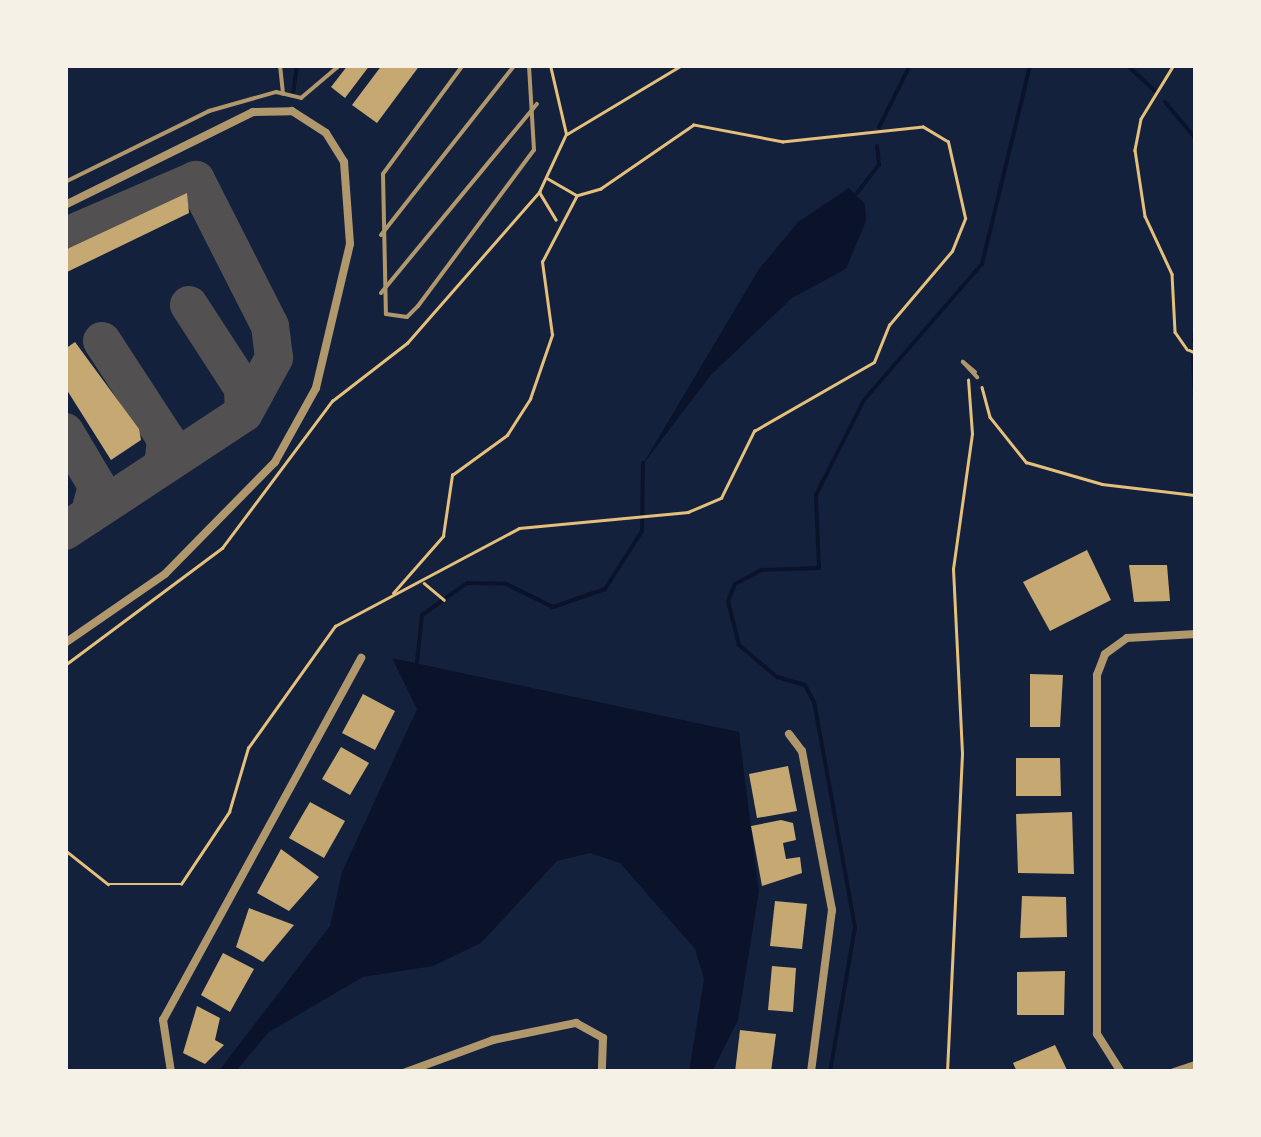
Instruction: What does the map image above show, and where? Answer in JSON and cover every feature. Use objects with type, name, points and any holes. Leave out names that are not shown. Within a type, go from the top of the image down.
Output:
[{"type":"street","points":[[65,205],[253,112],[292,111],[336,144],[350,244],[316,388],[275,462],[164,574],[65,642]]},
{"type":"street","points":[[1122,1072],[1097,1034],[1097,675],[1105,654],[1128,638],[1196,634]]},
{"type":"street","points":[[171,1072],[164,1020],[361,658]]},
{"type":"street","points":[[789,734],[802,751],[832,910],[811,1072]]},
{"type":"street","points":[[406,1072],[492,1040],[576,1023],[603,1038],[602,1072]]},
{"type":"street","points":[[1174,1072],[1196,1065]]},
{"type":"lane","points":[[280,65],[283,94]]},
{"type":"lane","points":[[65,182],[209,111],[283,94],[302,98],[340,65]]},
{"type":"lane","points":[[462,65],[383,174],[381,293],[386,314],[407,317],[418,306],[534,150],[537,104],[529,65]]},
{"type":"lane","points":[[381,235],[515,65]]},
{"type":"lane","points":[[381,293],[537,104]]},
{"type":"path","points":[[65,665],[222,548],[332,401],[421,329],[539,192],[566,134],[550,65]]},
{"type":"path","points":[[566,134],[682,65]]},
{"type":"path","points":[[1174,65],[1165,91],[1135,135],[1138,187],[1172,274],[1174,332],[1196,353]]},
{"type":"path","points":[[65,850],[108,884],[172,888],[191,876],[236,796],[248,748],[294,695],[336,626],[519,528],[568,530],[624,516],[651,516],[721,498],[754,432],[874,362],[889,325],[963,234],[964,185],[948,142],[922,126],[783,142],[694,126],[577,196],[558,224],[541,278],[552,334],[530,399],[508,434],[452,475],[443,536],[392,596]]},
{"type":"path","points":[[547,179],[577,196]]},
{"type":"path","points":[[539,192],[558,224]]},
{"type":"path","points":[[947,1072],[962,754],[953,569],[972,434],[966,382],[976,374],[990,417],[1026,462],[1102,484],[1196,495]]},
{"type":"path","points":[[423,582],[444,600]]},
{"type":"water","points":[[849,188],[865,204],[866,221],[846,269],[792,298],[711,375],[641,467],[759,269],[798,222]]},
{"type":"water","points":[[392,658],[739,732],[759,891],[738,1020],[712,1072],[689,1072],[704,979],[695,949],[620,863],[590,853],[557,861],[481,943],[433,966],[363,977],[269,1032],[235,1072],[218,1072],[330,926],[342,872],[417,709]]},
{"type":"building","points":[[348,65],[370,65],[345,98],[331,87]]},
{"type":"building","points":[[382,65],[420,65],[377,123],[352,105]]},
{"type":"building","points":[[187,193],[189,213],[65,273],[65,250]]},
{"type":"building","points":[[75,342],[139,429],[141,440],[111,460],[65,387],[65,349]]},
{"type":"building","points":[[1087,550],[1111,600],[1050,631],[1023,582]]},
{"type":"building","points":[[1129,565],[1167,565],[1170,601],[1134,602]]},
{"type":"building","points":[[1030,674],[1063,675],[1060,727],[1030,727]]},
{"type":"building","points":[[363,694],[395,711],[375,750],[342,733]]},
{"type":"building","points":[[341,747],[369,763],[350,795],[322,779]]},
{"type":"building","points":[[1016,758],[1060,758],[1061,796],[1016,796]]},
{"type":"building","points":[[788,766],[797,811],[757,818],[749,774]]},
{"type":"building","points":[[310,802],[345,821],[324,858],[289,838]]},
{"type":"building","points":[[1072,812],[1074,874],[1018,873],[1016,814]]},
{"type":"building","points":[[781,820],[793,823],[796,840],[783,843],[786,859],[800,857],[802,873],[762,886],[751,826]]},
{"type":"building","points":[[281,849],[319,877],[289,911],[257,893]]},
{"type":"building","points":[[1022,896],[1066,897],[1067,937],[1020,938]]},
{"type":"building","points":[[775,901],[807,904],[802,949],[770,946]]},
{"type":"building","points":[[249,908],[294,925],[263,962],[236,947]]},
{"type":"building","points":[[223,953],[254,969],[230,1012],[201,995]]},
{"type":"building","points":[[772,966],[796,968],[793,1012],[768,1010]]},
{"type":"building","points":[[1065,971],[1064,1015],[1017,1015],[1017,972]]},
{"type":"building","points":[[197,1006],[220,1018],[215,1040],[224,1045],[205,1064],[183,1053]]},
{"type":"building","points":[[740,1030],[776,1034],[771,1072],[735,1072]]},
{"type":"building","points":[[1055,1045],[1068,1072],[1017,1072],[1013,1063]]},
{"type":"waterway","points":[[293,94],[297,65]]},
{"type":"waterway","points":[[879,127],[910,65]]},
{"type":"waterway","points":[[830,1072],[855,927],[814,702],[805,685],[777,677],[739,645],[728,601],[735,584],[761,570],[819,568],[816,495],[864,400],[982,264],[1030,65]]},
{"type":"waterway","points":[[1127,65],[1157,93]]},
{"type":"waterway","points":[[1165,102],[1196,139]]},
{"type":"waterway","points":[[857,193],[879,165],[877,146]]},
{"type":"waterway","points":[[1194,342],[1196,310]]},
{"type":"waterway","points":[[1193,357],[1196,421]]},
{"type":"waterway","points":[[417,662],[422,615],[467,583],[506,584],[553,607],[605,589],[642,531],[643,463]]},
{"type":"taxiway","points":[[65,531],[244,413],[274,358],[270,326],[196,180],[78,231]]},
{"type":"taxiway","points":[[189,305],[243,388],[244,413]]},
{"type":"taxiway","points":[[102,341],[166,439],[163,466]]},
{"type":"taxiway","points":[[65,432],[97,486],[89,515]]}]
